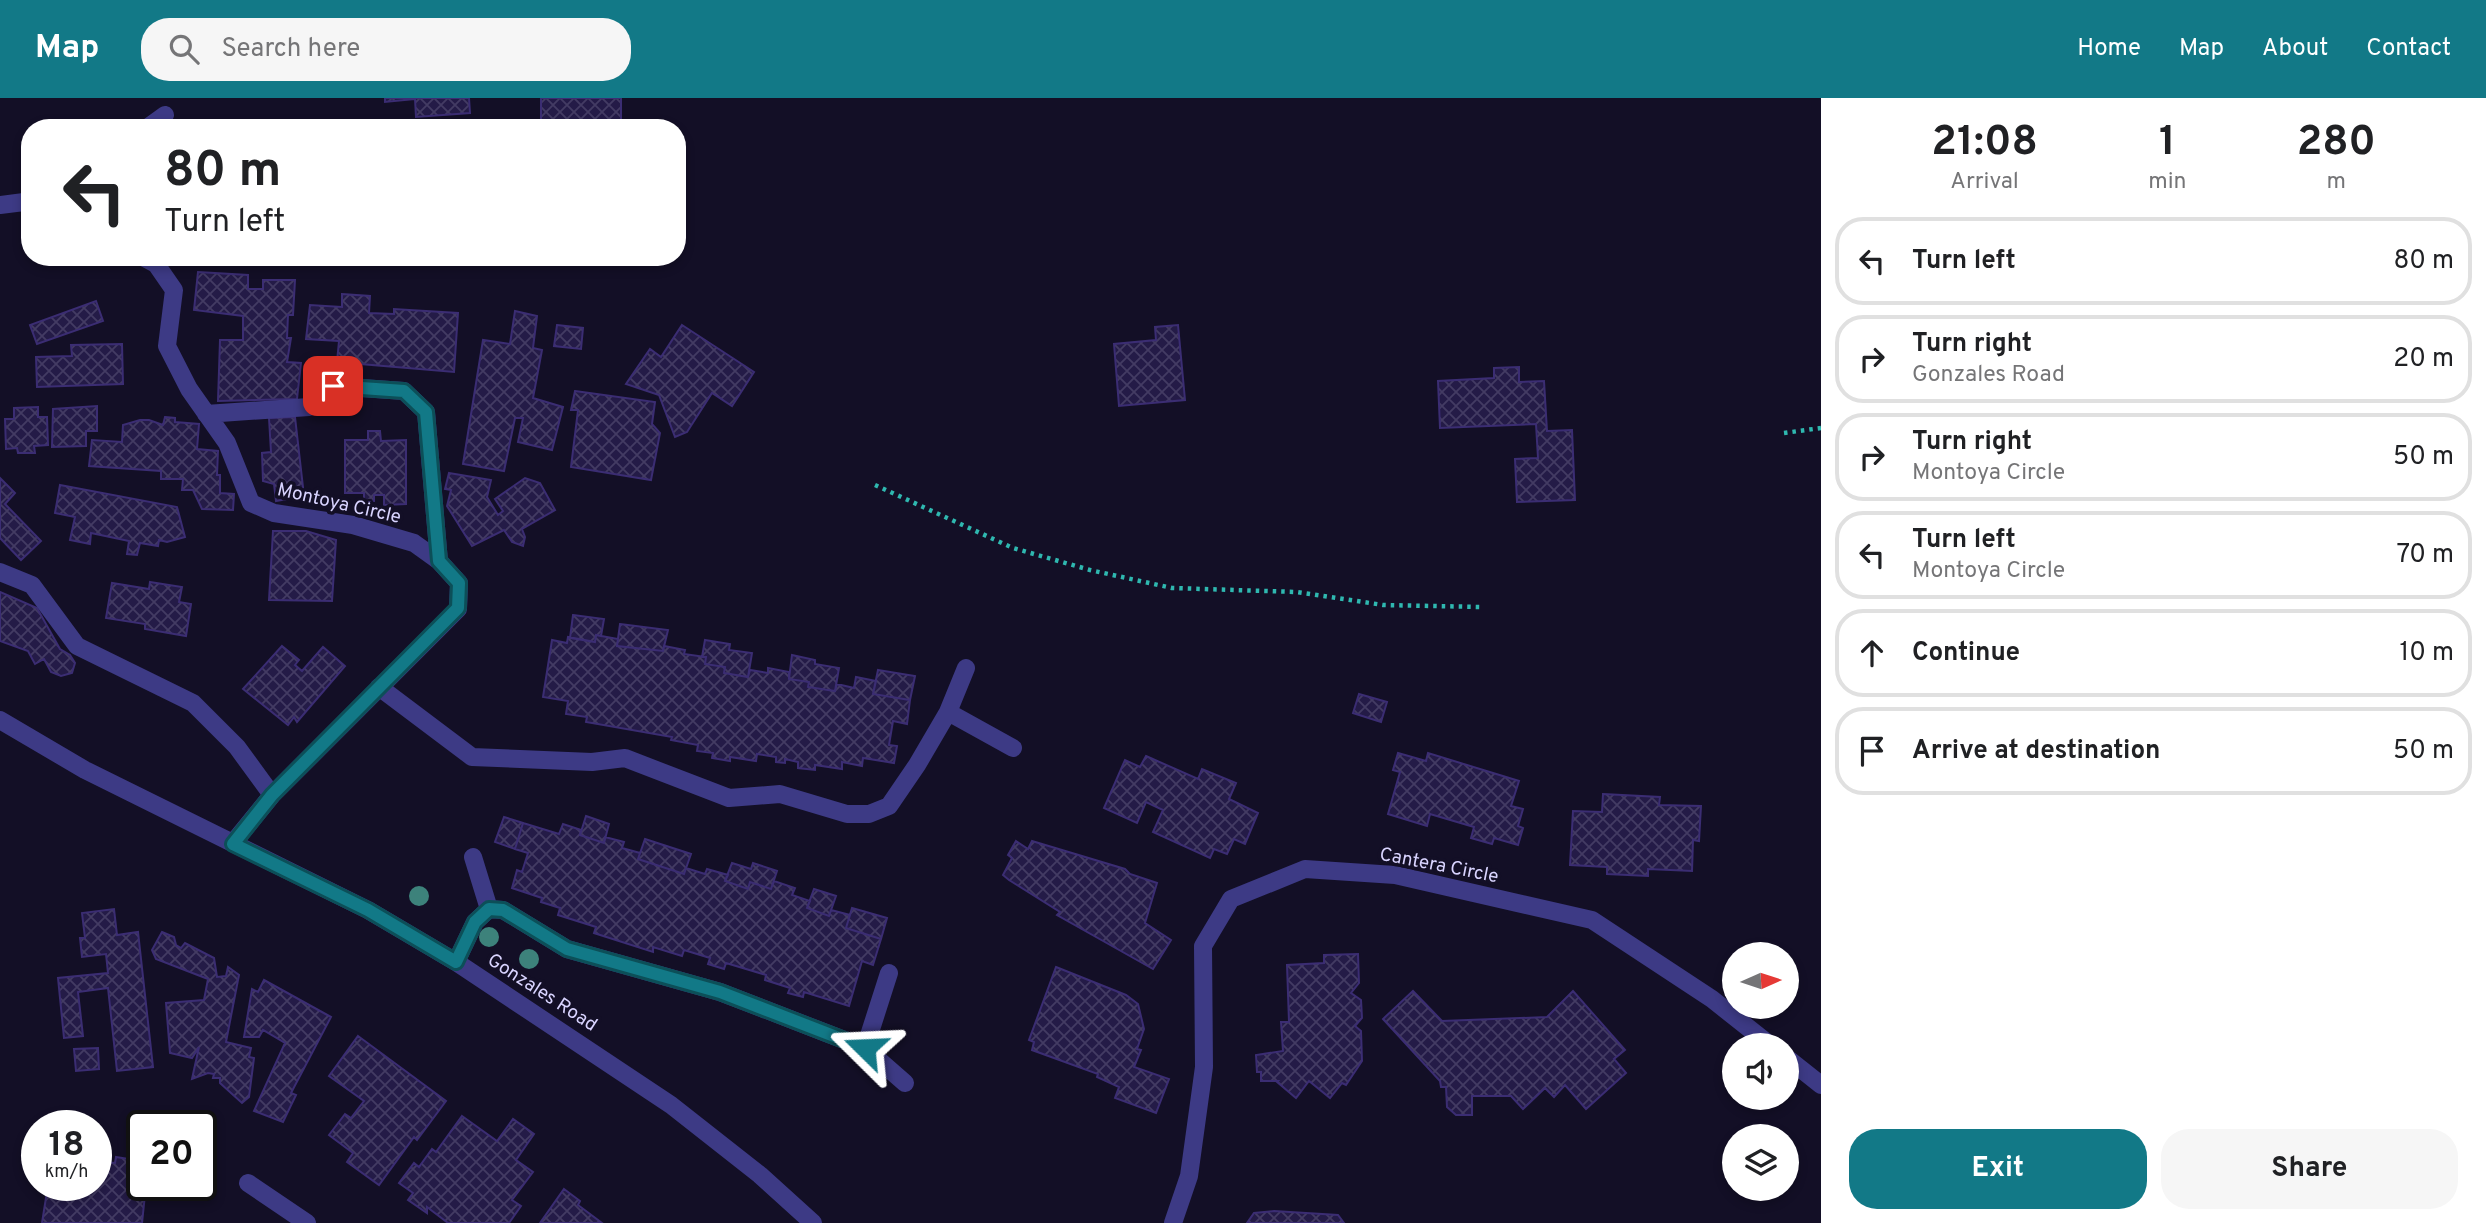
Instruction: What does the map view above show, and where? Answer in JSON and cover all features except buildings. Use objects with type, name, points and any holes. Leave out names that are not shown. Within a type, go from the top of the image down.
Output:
[{"type":"street","points":[[159,119],[165,115]]},
{"type":"street","points":[[0,205],[21,202]]},
{"type":"street","name":"Montoya Circle","points":[[157,266],[174,290],[167,346],[189,389],[227,443],[251,503],[274,513],[353,525],[414,543],[439,561],[459,583],[458,608],[272,795],[233,844]]},
{"type":"street","points":[[206,414],[309,407],[333,386],[404,391],[426,412],[439,561]]},
{"type":"street","points":[[0,572],[32,585],[77,646],[193,703],[237,747],[272,795]]},
{"type":"street","points":[[379,687],[472,757],[592,762],[625,758],[729,797],[780,794],[847,814],[869,814],[889,806],[948,712],[966,668]]},
{"type":"street","points":[[948,712],[1013,748]]},
{"type":"street","name":"Gonzales Road","points":[[0,720],[85,769],[368,910],[456,962],[671,1105],[760,1175],[813,1223]]},
{"type":"street","points":[[473,857],[489,909]]},
{"type":"street","name":"Cantera Circle","points":[[1172,1223],[1189,1176],[1204,1067],[1203,946],[1231,899],[1305,869],[1395,875],[1592,920],[1712,999],[1755,1033]]},
{"type":"street","points":[[456,962],[475,922],[489,909],[503,910],[567,949],[720,992],[865,1048],[905,1083]]},
{"type":"street","points":[[865,1048],[889,973]]},
{"type":"street","points":[[1799,1068],[1821,1085]]},
{"type":"street","points":[[248,1183],[307,1223]]},
{"type":"path","points":[[1784,433],[1821,428]]},
{"type":"path","points":[[875,485],[1013,548],[1090,570],[1172,588],[1297,592],[1383,605],[1481,607]]},
{"type":"route","points":[[333,386],[404,391],[426,412],[439,561],[459,583],[458,608],[272,795],[233,844],[368,910],[456,962],[475,922],[489,909],[503,910],[567,949],[720,992],[865,1048]]}]
